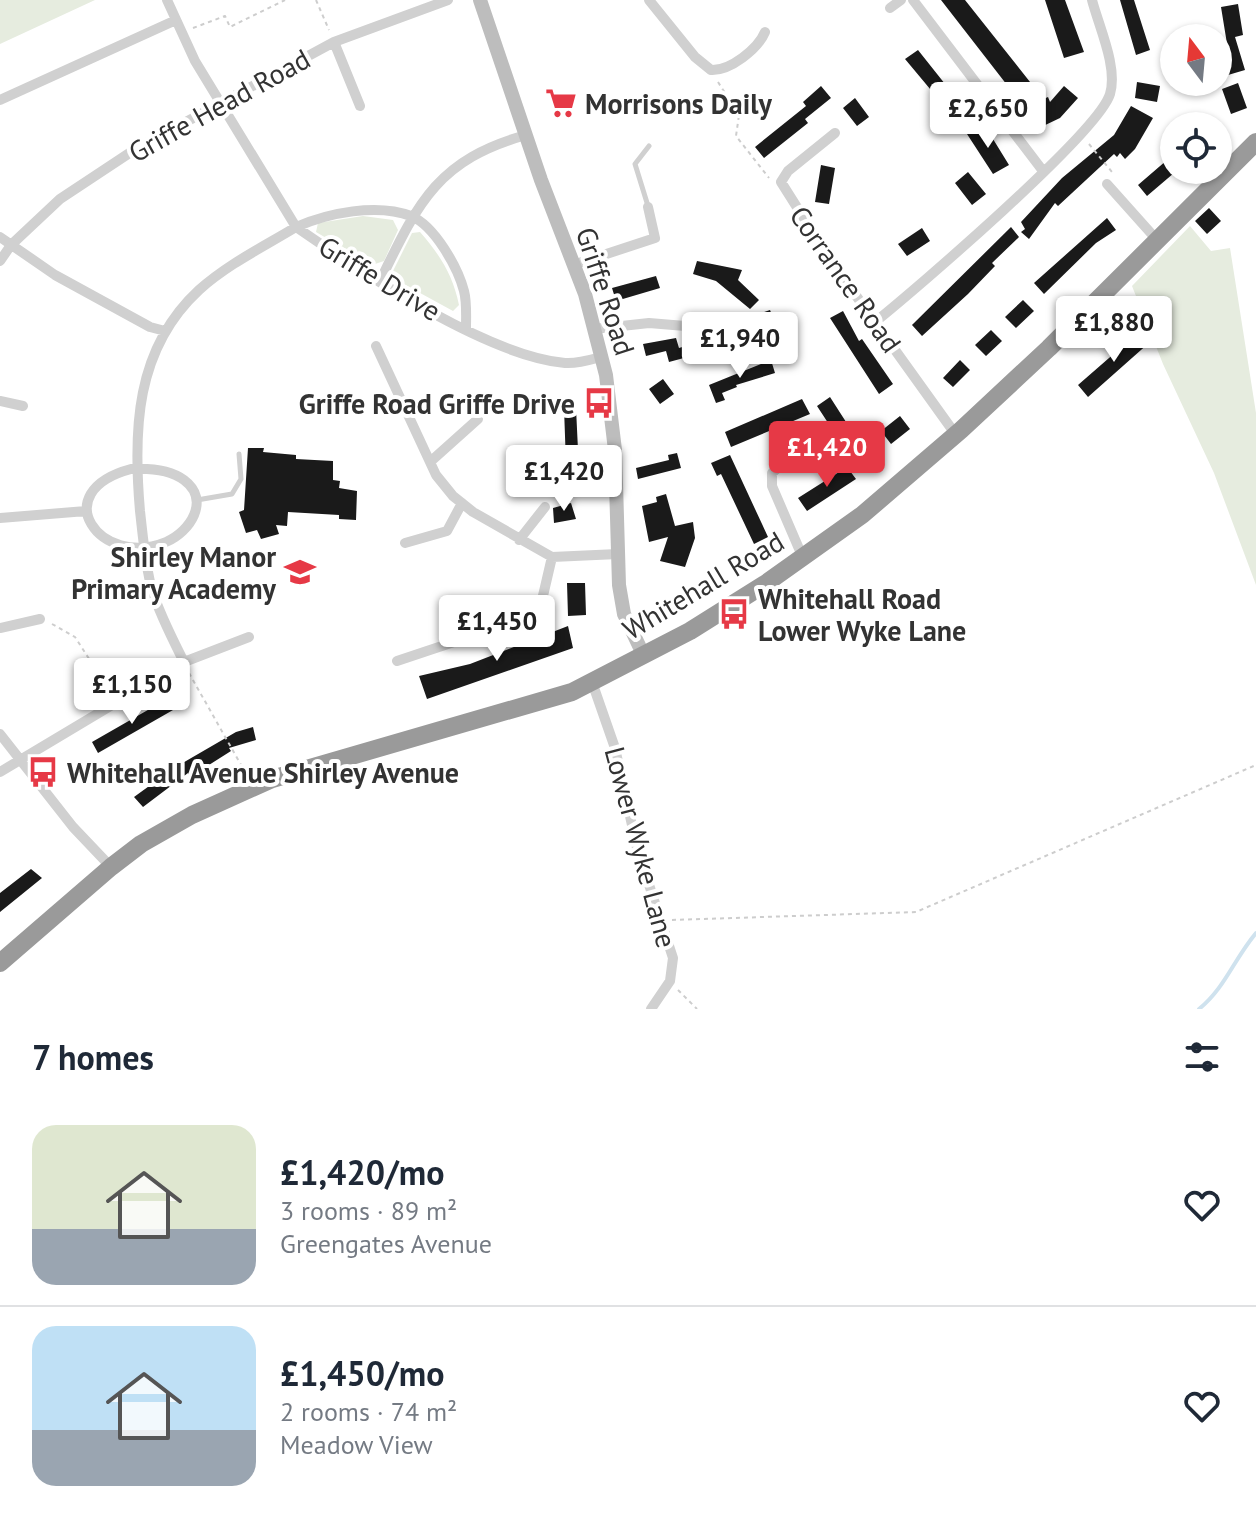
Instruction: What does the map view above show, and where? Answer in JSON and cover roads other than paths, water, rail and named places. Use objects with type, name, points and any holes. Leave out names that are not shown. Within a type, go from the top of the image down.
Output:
[{"type":"highway","name":"Whitehall Road","points":[[0,963],[111,867],[167,830],[257,784],[572,692],[690,631],[803,558],[862,515],[956,435],[1049,348],[1256,142]]},
{"type":"street","points":[[167,0],[219,102],[296,227]]},
{"type":"street","name":"Griffe Head Road","points":[[0,261],[11,245],[60,199],[219,102],[334,42],[448,0]]},
{"type":"street","name":"Griffe Road","points":[[480,0],[573,265],[601,357],[615,450],[618,554],[624,614],[643,654]]},
{"type":"street","points":[[649,0],[703,66],[715,71],[754,48],[765,32]]},
{"type":"street","points":[[890,8],[901,0]]},
{"type":"street","points":[[913,0],[1043,171]]},
{"type":"street","points":[[875,322],[1043,171],[1106,106],[1113,79],[1092,0]]},
{"type":"street","points":[[0,100],[176,20]]},
{"type":"street","points":[[334,42],[360,106]]},
{"type":"street","name":"Corrance Road","points":[[835,133],[788,171],[781,182],[956,435]]},
{"type":"street","points":[[380,281],[411,216],[433,186],[463,160],[526,135]]},
{"type":"street","points":[[1107,184],[1157,240]]},
{"type":"street","points":[[573,265],[655,238],[648,207]]},
{"type":"street","name":"Griffe Drive","points":[[184,662],[152,588],[144,545],[135,427],[143,388],[165,331],[198,292],[220,274],[296,227],[319,217],[362,212],[411,216],[441,246],[465,294],[466,328]]},
{"type":"street","name":"Griffe Drive","points":[[296,227],[356,269],[518,353],[565,363],[601,357]]},
{"type":"street","points":[[0,237],[55,275],[150,327],[165,331]]},
{"type":"street","points":[[594,329],[649,323],[697,327],[718,352],[744,341]]},
{"type":"street","points":[[376,346],[441,483],[462,503],[519,540],[552,557],[618,554]]},
{"type":"street","points":[[0,401],[23,406]]},
{"type":"street","points":[[430,462],[478,419]]},
{"type":"street","points":[[803,558],[772,486],[772,473],[781,465],[817,451]]},
{"type":"street","points":[[138,469],[168,472],[183,479],[196,500],[197,512],[182,532],[164,543],[123,546],[93,531],[86,504],[99,483],[114,474],[138,469]]},
{"type":"street","points":[[405,543],[447,531],[462,503]]},
{"type":"street","points":[[519,540],[545,507]]},
{"type":"street","points":[[0,518],[86,511]]},
{"type":"street","points":[[397,661],[526,618],[542,600],[552,557]]},
{"type":"street","points":[[0,628],[40,619]]},
{"type":"street","points":[[0,772],[184,662],[249,637]]},
{"type":"street","name":"Lower Wyke Lane","points":[[592,682],[615,748],[637,848],[673,958],[670,981],[651,1009]]},
{"type":"street","points":[[0,734],[73,827],[111,867]]},
{"type":"lane","points":[[648,207],[635,164],[649,146]]},
{"type":"lane","points":[[196,500],[232,494],[241,479],[239,454]]},
{"type":"waterway","points":[[1199,1009],[1216,992],[1256,933]]},
{"type":"place","name":"Morrisons Daily","points":[[561,103]]},
{"type":"place","name":"Griffe Road Griffe Drive","points":[[599,403]]},
{"type":"place","name":"Shirley Manor Primary Academy","points":[[300,572]]},
{"type":"place","name":"Whitehall Road Lower Wyke Lane","points":[[734,614]]},
{"type":"place","name":"Whitehall Avenue Shirley Avenue","points":[[43,772]]}]
